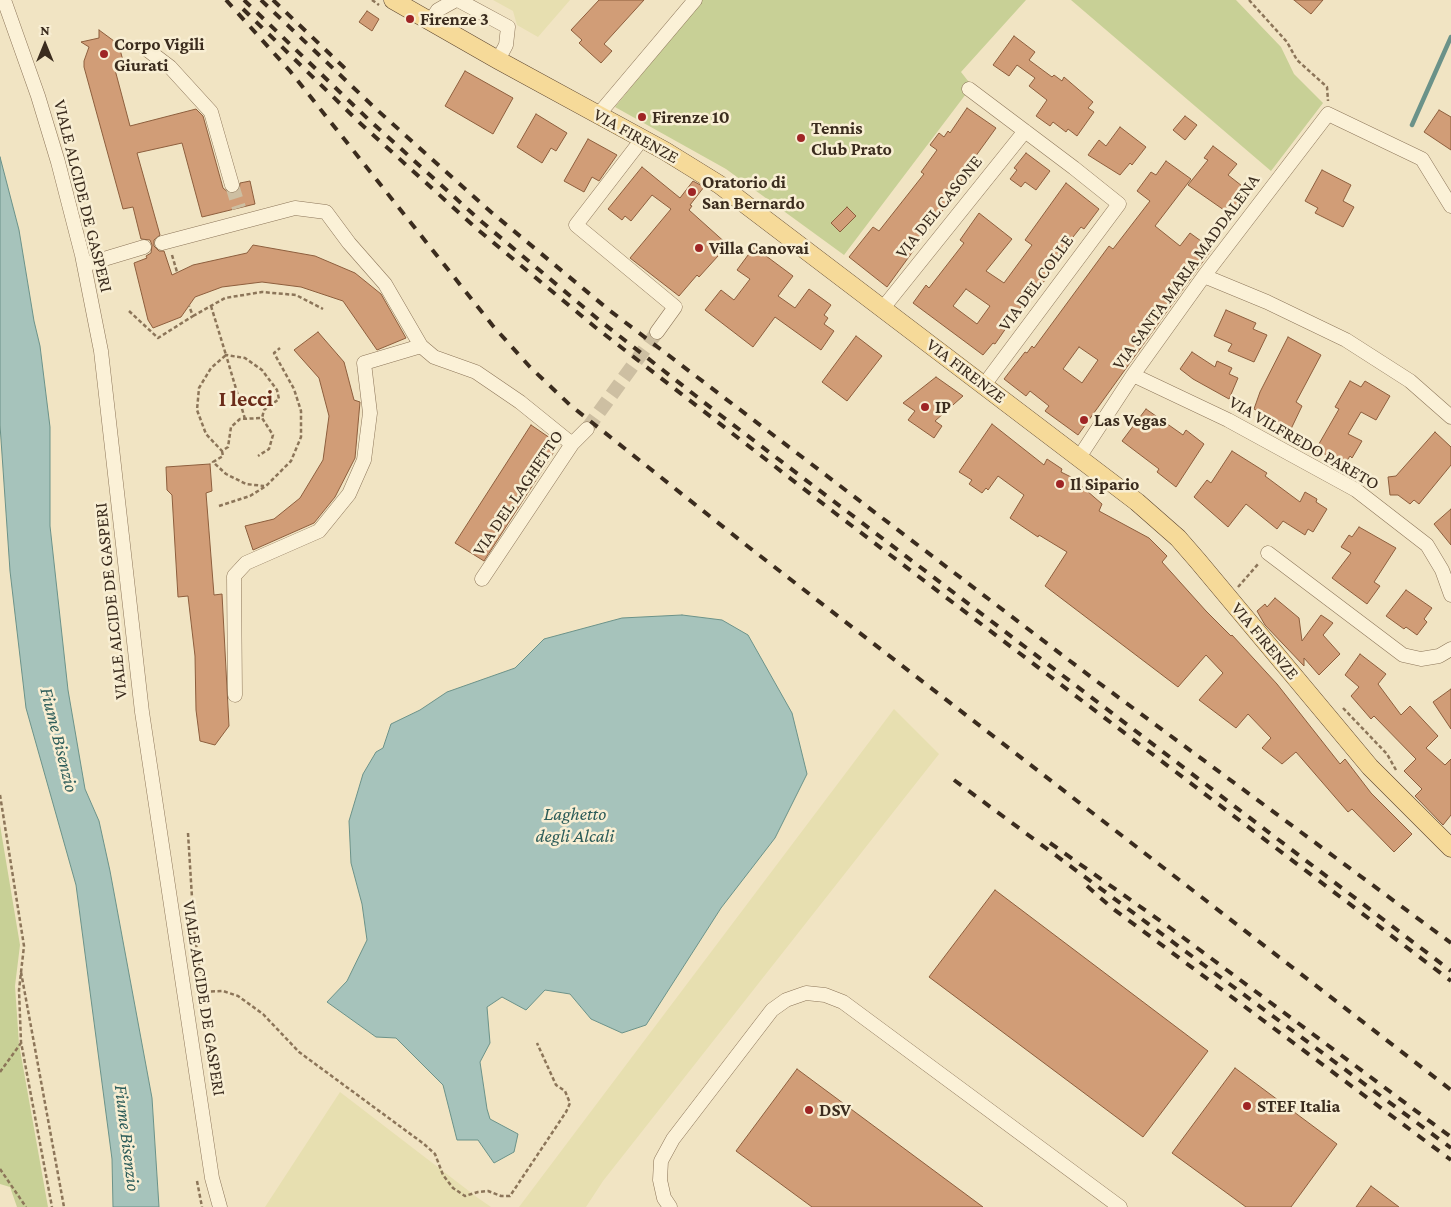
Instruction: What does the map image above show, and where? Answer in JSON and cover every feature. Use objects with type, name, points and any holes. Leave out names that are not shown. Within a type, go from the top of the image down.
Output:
[{"type":"main road","name":"VIA FIRENZE","points":[[393,0],[498,60],[643,138],[720,185],[1080,456],[1178,538],[1370,767],[1451,848]]},
{"type":"street","name":"VIALE ALCIDE DE GASPERI","points":[[4,0],[52,143],[84,265],[100,351],[142,712],[212,1178],[220,1207]]},
{"type":"street","points":[[430,22],[438,10],[457,0],[508,27],[506,45],[498,60]]},
{"type":"street","points":[[598,114],[695,0]]},
{"type":"street","points":[[145,48],[170,67],[212,112],[232,186]]},
{"type":"street","points":[[969,89],[1025,131]]},
{"type":"street","name":"VIA SANTA MARIA MADDALENA","points":[[1080,456],[1133,375],[1204,276],[1328,114],[1422,159],[1451,206]]},
{"type":"street","name":"VIA DEL COLLE","points":[[984,385],[1119,204],[1025,131]]},
{"type":"street","name":"VIA DEL CASONE","points":[[883,308],[1025,131]]},
{"type":"street","points":[[643,138],[576,225],[675,307],[657,332]]},
{"type":"street","points":[[165,242],[241,215],[296,208],[326,212],[349,243],[385,284],[421,346],[434,357],[476,372],[520,402],[572,444]]},
{"type":"street","points":[[84,265],[144,247]]},
{"type":"street","points":[[1204,276],[1267,302],[1346,340],[1410,381],[1451,417]]},
{"type":"street","points":[[235,695],[234,576],[246,563],[319,531],[349,494],[364,460],[370,413],[364,363],[421,346]]},
{"type":"street","name":"VIA VILFREDO PARETO","points":[[1133,375],[1228,420],[1356,490],[1427,545],[1442,570],[1451,594]]},
{"type":"street","name":"VIA DEL LAGHETTO","points":[[482,579],[572,444],[587,429]]},
{"type":"street","points":[[1268,553],[1404,655],[1421,659],[1439,656],[1451,649]]},
{"type":"street","points":[[670,1207],[664,1198],[660,1180],[661,1161],[672,1139],[772,1010],[786,1000],[806,994],[825,995],[842,1002],[1120,1207]]},
{"type":"path","points":[[1249,0],[1287,42],[1296,60],[1327,87]]},
{"type":"path","points":[[165,242],[178,272]]},
{"type":"path","points":[[129,311],[158,338],[225,298],[262,292],[296,295],[322,309]]},
{"type":"path","points":[[188,306],[193,316]]},
{"type":"path","points":[[211,306],[246,419]]},
{"type":"path","points":[[219,506],[250,496],[266,486],[291,461],[301,437],[301,411],[294,389],[274,353],[280,348]]},
{"type":"path","points":[[258,456],[269,449],[273,435],[262,418],[264,410],[279,399],[278,390],[262,370],[245,358],[226,355],[211,368],[199,388],[197,410],[206,434],[222,450],[222,456],[213,462],[226,474],[246,484],[266,486]]},
{"type":"path","points":[[222,450],[228,447],[231,427],[240,419],[262,418]]},
{"type":"path","points":[[1229,597],[1268,553]]},
{"type":"path","points":[[0,795],[24,946],[19,990],[21,1042],[52,1207]]},
{"type":"path","points":[[188,833],[194,930],[203,991]]},
{"type":"path","points":[[20,968],[64,1207]]},
{"type":"path","points":[[184,996],[203,991],[223,991],[238,996],[264,1014],[299,1052],[424,1144],[435,1154],[443,1176],[453,1188],[466,1196],[478,1192],[510,1196],[566,1112],[570,1103],[565,1091],[556,1085],[537,1043]]},
{"type":"path","points":[[0,1072],[21,1042]]},
{"type":"path","points":[[0,1169],[26,1207]]},
{"type":"shaded area","points":[[493,0],[570,0],[538,37],[517,25],[513,11]]},
{"type":"shaded area","points":[[894,709],[939,754],[603,1181],[586,1207],[519,1207]]},
{"type":"shaded area","points":[[340,1092],[478,1198],[491,1207],[265,1207]]},
{"type":"green space","name":"Tennis Club Prato","points":[[702,0],[1026,0],[961,72],[972,86],[844,255],[726,169],[615,107]]},
{"type":"green space","points":[[1071,0],[1236,0],[1281,47],[1294,74],[1323,103],[1271,171]]},
{"type":"green space","points":[[0,825],[20,945],[15,986],[19,1044],[48,1207],[17,1207],[10,1187],[0,1184]]},
{"type":"water","name":"Fiume Bisenzio","points":[[0,157],[19,230],[40,346],[50,427],[50,526],[68,690],[85,789],[99,821],[110,871],[152,1098],[159,1207],[113,1207],[112,1159],[76,885],[26,708],[10,571],[0,425]]},
{"type":"water","name":"Laghetto degli Alcali","points":[[682,615],[722,620],[748,635],[792,713],[807,774],[775,838],[721,908],[646,1025],[622,1033],[591,1019],[570,994],[545,990],[526,1010],[502,997],[487,1007],[490,1043],[480,1062],[487,1109],[490,1119],[518,1134],[514,1152],[494,1163],[478,1140],[457,1140],[443,1085],[396,1038],[376,1037],[327,1002],[347,981],[367,940],[362,904],[351,863],[349,821],[363,774],[376,752],[383,748],[391,724],[420,710],[447,692],[515,668],[544,639],[622,618]]},
{"type":"building","points":[[599,0],[644,0],[604,44],[612,51],[601,63],[579,43],[582,40],[571,30]]},
{"type":"building","points":[[1294,0],[1323,0],[1311,14]]},
{"type":"building","points":[[367,11],[379,19],[372,31],[359,22]]},
{"type":"building","points":[[99,30],[114,41],[117,39],[124,64],[114,66],[130,126],[196,109],[203,116],[223,188],[229,193],[234,193],[239,191],[240,183],[250,181],[255,204],[202,217],[182,143],[137,153],[160,235],[154,240],[154,246],[159,251],[164,251],[172,275],[193,265],[247,253],[253,245],[315,256],[355,273],[381,294],[406,338],[377,350],[343,301],[301,287],[262,282],[222,287],[195,297],[181,317],[153,328],[148,320],[134,263],[147,258],[146,256],[151,253],[152,245],[150,240],[141,239],[133,207],[123,209],[84,67],[89,47],[81,42],[99,38]]},
{"type":"building","points":[[1014,36],[1035,52],[1029,60],[1052,77],[1054,75],[1062,81],[1064,77],[1093,102],[1088,108],[1094,112],[1077,136],[1068,129],[1066,132],[1053,122],[1050,126],[1036,116],[1047,100],[1029,86],[1035,78],[1017,65],[1009,76],[993,65]]},
{"type":"building","points":[[465,71],[513,98],[493,134],[445,106]]},
{"type":"building","points":[[967,108],[996,128],[962,175],[964,177],[946,202],[948,203],[887,287],[849,257],[873,227],[879,231],[924,174],[921,172],[937,150],[930,145],[939,133],[944,137],[948,131],[950,133]]},
{"type":"building","points":[[1439,110],[1451,117],[1451,150],[1424,132]]},
{"type":"building","points":[[536,114],[567,133],[556,151],[551,148],[542,163],[517,147]]},
{"type":"building","points":[[1185,116],[1197,125],[1185,140],[1173,130]]},
{"type":"building","points":[[1120,127],[1146,147],[1132,165],[1130,163],[1120,175],[1088,155],[1099,140],[1106,146]]},
{"type":"building","points":[[588,139],[617,155],[599,181],[592,177],[584,192],[564,181]]},
{"type":"building","points":[[1213,146],[1237,164],[1228,175],[1251,193],[1234,217],[1188,185],[1208,160],[1204,158]]},
{"type":"building","points":[[1026,153],[1050,171],[1036,190],[1025,182],[1021,187],[1010,179],[1017,170],[1014,168]]},
{"type":"building","points":[[1166,161],[1191,179],[1155,226],[1180,246],[1190,233],[1212,249],[1078,435],[1045,411],[1049,406],[1030,391],[1026,396],[1004,379],[1025,352],[1027,353],[1032,346],[1034,348],[1109,246],[1113,249],[1150,201],[1137,191],[1151,172],[1156,175]],"holes":[[[1079,347],[1098,360],[1082,383],[1063,369]]]},
{"type":"building","points":[[642,167],[680,198],[693,181],[704,187],[690,205],[692,206],[689,210],[728,245],[699,277],[697,275],[679,296],[630,258],[671,209],[652,195],[631,221],[625,216],[622,220],[608,209]]},
{"type":"building","points":[[1322,170],[1351,185],[1343,201],[1354,207],[1343,227],[1315,213],[1318,208],[1305,201]]},
{"type":"building","points":[[1066,183],[1099,209],[1084,229],[1081,227],[1065,247],[1068,250],[1042,284],[1038,282],[995,344],[993,343],[983,355],[913,303],[926,285],[929,288],[964,243],[960,240],[979,213],[1012,239],[986,271],[1004,283],[1032,245],[1025,240]],"holes":[[[966,289],[990,306],[977,324],[953,306]]]},
{"type":"building","points":[[847,207],[856,216],[840,232],[831,223]]},
{"type":"building","points":[[754,247],[793,276],[778,296],[795,308],[809,289],[831,305],[824,315],[828,318],[824,324],[834,331],[821,350],[775,317],[753,347],[705,310],[721,290],[734,300],[750,279],[737,270]]},
{"type":"building","points":[[1226,310],[1256,323],[1253,329],[1267,335],[1254,362],[1228,351],[1232,344],[1214,336]]},
{"type":"building","points":[[318,332],[344,362],[354,400],[360,402],[355,458],[335,497],[314,523],[253,550],[245,526],[274,519],[300,498],[323,460],[329,416],[319,378],[294,350]]},
{"type":"building","points":[[856,336],[882,356],[847,401],[822,382]]},
{"type":"building","points":[[1288,337],[1321,355],[1296,402],[1302,406],[1291,429],[1254,409],[1260,392]]},
{"type":"building","points":[[1192,352],[1215,367],[1217,361],[1232,368],[1229,374],[1238,378],[1229,399],[1193,379],[1180,369]]},
{"type":"building","points":[[936,377],[963,396],[935,421],[942,426],[934,438],[908,420],[915,411],[903,403]]},
{"type":"building","points":[[1350,381],[1361,387],[1365,381],[1390,396],[1376,420],[1361,412],[1348,434],[1362,441],[1352,458],[1350,456],[1344,465],[1316,449],[1339,409],[1335,407]]},
{"type":"building","points":[[1146,409],[1183,435],[1186,430],[1204,444],[1176,487],[1157,472],[1159,469],[1122,441]]},
{"type":"building","points":[[992,424],[1044,465],[1047,459],[1062,469],[1061,472],[1071,477],[1102,504],[1099,511],[1149,538],[1167,556],[1162,562],[1206,611],[1232,635],[1277,684],[1340,764],[1345,759],[1371,793],[1412,834],[1394,852],[1352,809],[1348,812],[1296,752],[1282,764],[1262,748],[1271,738],[1248,714],[1236,728],[1199,700],[1223,673],[1206,655],[1178,687],[1045,586],[1067,552],[1039,535],[1038,537],[1010,518],[1024,495],[998,476],[988,490],[986,488],[982,493],[969,484],[972,480],[959,472]]},
{"type":"building","points":[[531,425],[550,438],[547,443],[556,449],[484,561],[455,543]]},
{"type":"building","points":[[1435,432],[1451,447],[1451,465],[1419,504],[1414,500],[1410,504],[1398,495],[1390,495],[1388,477],[1396,476]]},
{"type":"building","points":[[1232,451],[1267,473],[1265,476],[1300,502],[1305,492],[1317,499],[1316,502],[1327,509],[1313,532],[1308,529],[1305,535],[1283,521],[1277,529],[1246,504],[1228,527],[1194,497],[1207,480],[1211,483]]},
{"type":"building","points":[[210,464],[212,491],[206,493],[214,595],[222,594],[229,726],[215,745],[200,741],[196,710],[195,656],[188,596],[178,597],[172,495],[167,490],[166,467]]},
{"type":"building","points":[[1451,509],[1451,545],[1434,524]]},
{"type":"building","points":[[1359,527],[1396,548],[1374,582],[1380,586],[1367,604],[1332,578],[1351,553],[1341,547],[1349,535],[1352,537]]},
{"type":"building","points":[[1406,590],[1432,608],[1424,619],[1427,622],[1417,635],[1406,627],[1404,629],[1386,616]]},
{"type":"building","points":[[1275,598],[1299,618],[1302,641],[1321,615],[1333,623],[1323,635],[1340,654],[1319,675],[1304,658],[1304,666],[1265,625],[1257,611],[1265,604],[1267,607]]},
{"type":"building","points":[[1360,654],[1386,674],[1378,684],[1401,715],[1410,706],[1438,736],[1426,748],[1445,765],[1451,759],[1451,815],[1443,825],[1415,796],[1422,789],[1404,771],[1416,759],[1374,716],[1371,719],[1351,696],[1359,687],[1345,675]]},
{"type":"building","points":[[1451,689],[1451,729],[1433,702]]},
{"type":"building","points":[[995,890],[1208,1051],[1143,1137],[929,977]]},
{"type":"building","name":"STEF Italia","points":[[1235,1068],[1337,1144],[1291,1207],[1246,1207],[1172,1153]]},
{"type":"building","name":"DSV","points":[[797,1069],[983,1207],[812,1207],[736,1151]]},
{"type":"building","points":[[1371,1186],[1399,1207],[1356,1207]]},
{"type":"waterway","points":[[1412,125],[1451,37]]},
{"type":"tunnel","points":[[232,185],[239,208]]},
{"type":"tunnel","points":[[587,429],[657,332]]},
{"type":"railway","points":[[226,0],[290,71],[493,326],[530,367],[570,405],[746,545],[1451,1090]]},
{"type":"railway","points":[[244,0],[368,119],[482,222],[599,320],[719,414],[1451,971]]},
{"type":"railway","points":[[261,0],[376,109],[491,212],[609,310],[1095,680],[1451,943]]},
{"type":"railway","points":[[273,0],[351,74]]},
{"type":"railway","points":[[243,9],[361,124],[477,229],[595,327],[835,513],[1451,981]]},
{"type":"railway","points":[[954,780],[1451,1148]]},
{"type":"railway","points":[[1050,843],[1169,927],[1451,1137]]},
{"type":"railway","points":[[1087,886],[1112,908],[1451,1160]]},
{"type":"place","name":"Firenze 3","points":[[410,19]]},
{"type":"place","name":"Corpo Vigili Giurati","points":[[104,54]]},
{"type":"place","name":"Firenze 10","points":[[642,117]]},
{"type":"place","name":"Tennis Club Prato","points":[[801,138]]},
{"type":"place","name":"Oratorio di San Bernardo","points":[[692,192]]},
{"type":"place","name":"Villa Canovai","points":[[699,248]]},
{"type":"place","name":"IP","points":[[925,407]]},
{"type":"place","name":"Las Vegas","points":[[1084,420]]},
{"type":"place","name":"Il Sipario","points":[[1060,484]]},
{"type":"place","name":"STEF Italia","points":[[1247,1106]]},
{"type":"place","name":"DSV","points":[[809,1110]]},
{"type":"district","name":"I lecci","points":[[246,399]]}]
